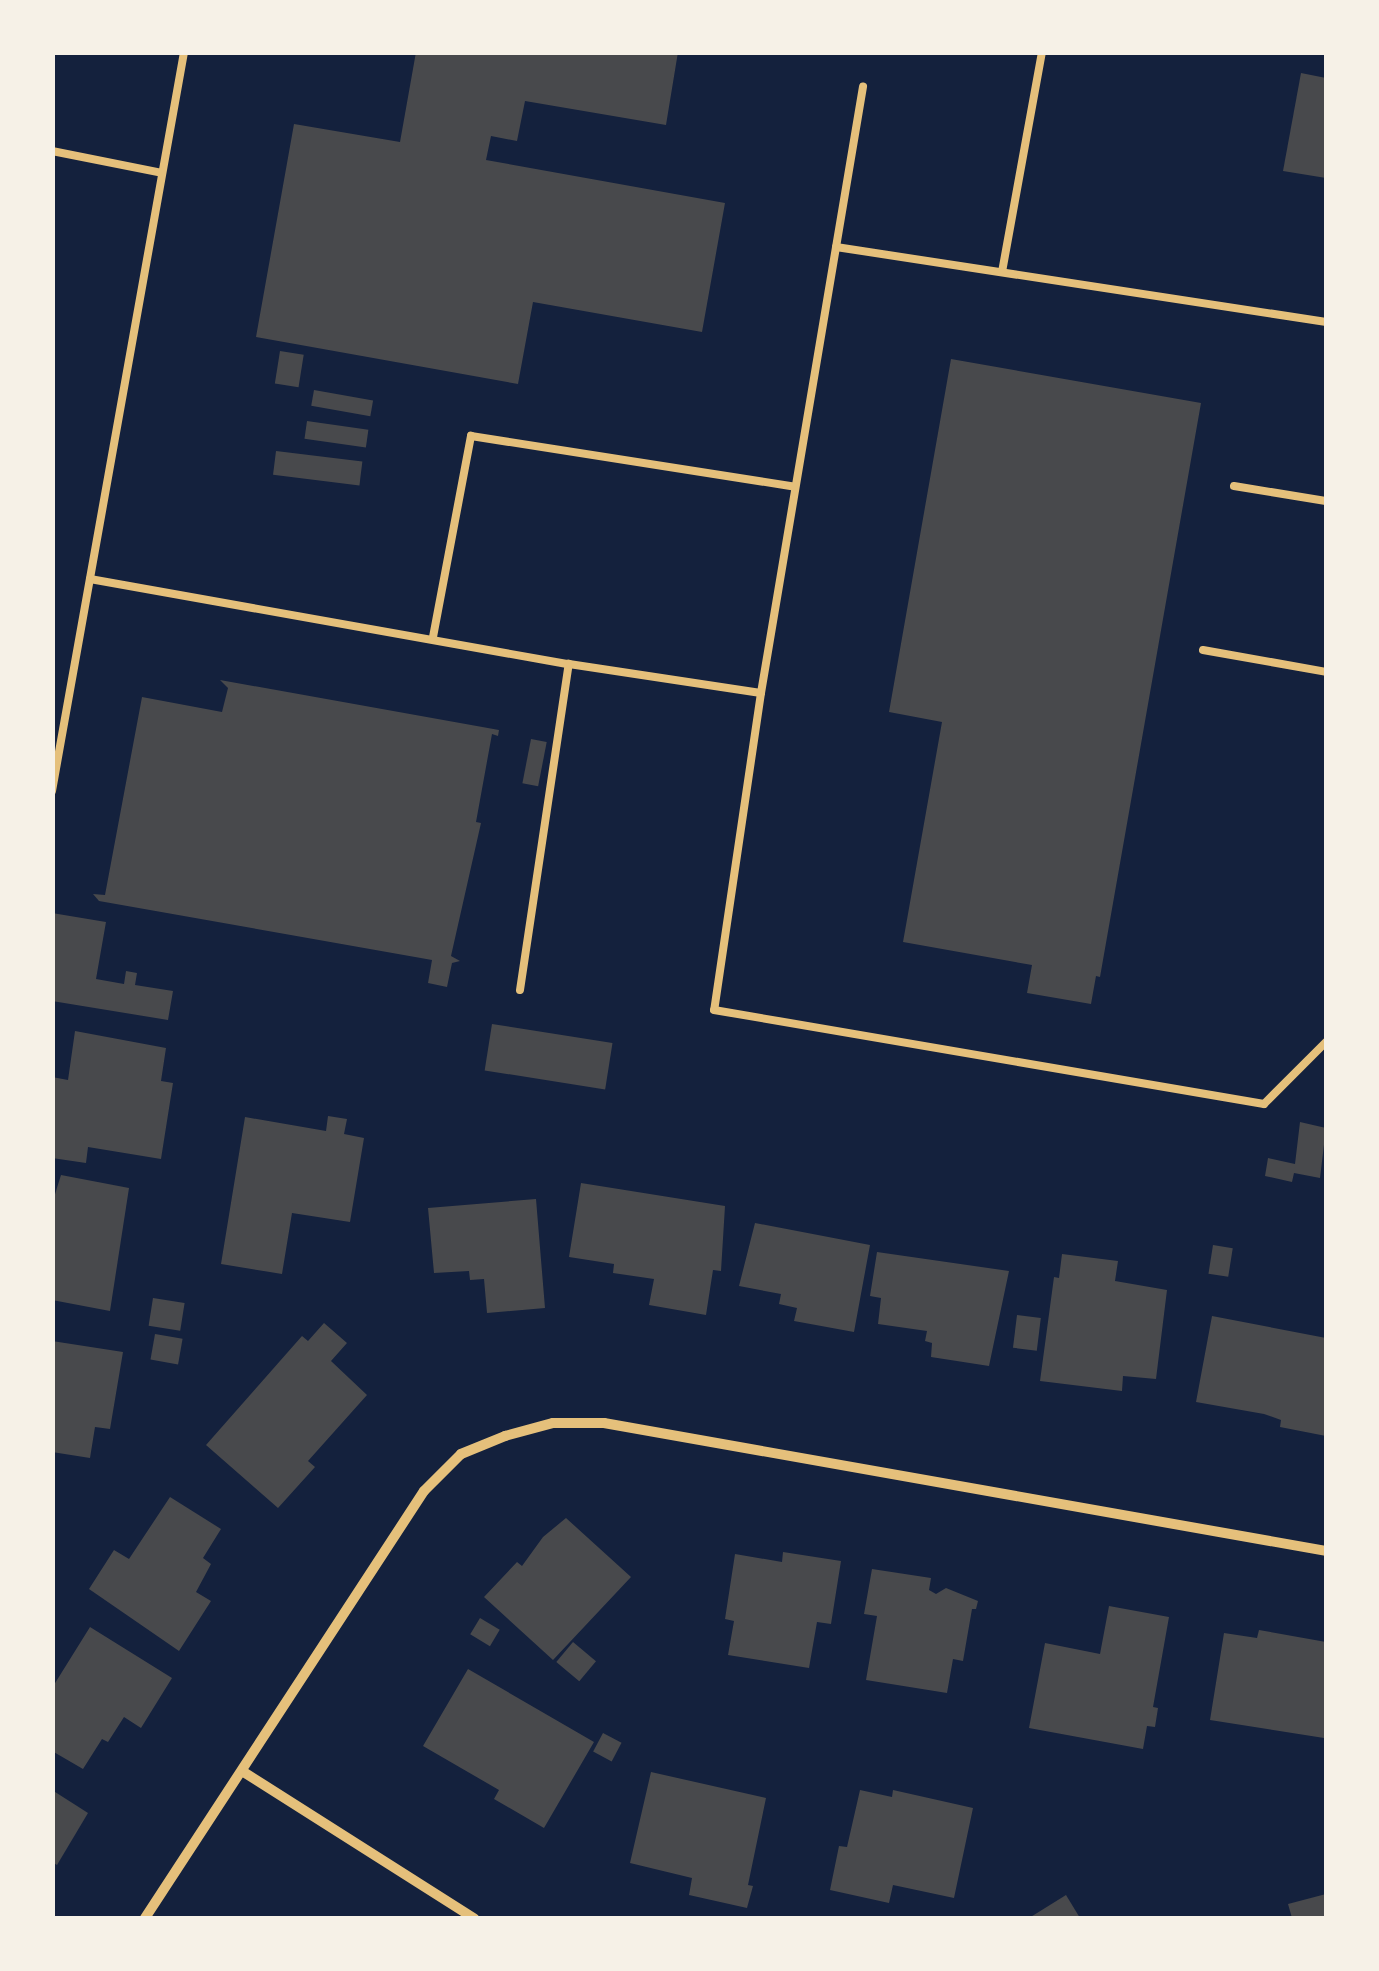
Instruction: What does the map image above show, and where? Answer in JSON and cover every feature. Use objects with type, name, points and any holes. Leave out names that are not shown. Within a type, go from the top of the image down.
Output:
[{"type":"street","points":[[145,1918],[424,1492],[462,1454],[505,1436],[554,1424],[604,1423],[1326,1551]]},
{"type":"street","points":[[242,1771],[474,1918]]},
{"type":"lane","points":[[52,791],[184,52]]},
{"type":"lane","points":[[1002,272],[1042,52]]},
{"type":"lane","points":[[863,87],[760,693],[714,1010],[1264,1104],[1326,1042]]},
{"type":"lane","points":[[52,151],[162,173]]},
{"type":"lane","points":[[836,248],[1326,322]]},
{"type":"lane","points":[[432,637],[471,436],[795,488]]},
{"type":"lane","points":[[1234,486],[1326,501]]},
{"type":"lane","points":[[90,579],[569,664],[760,693]]},
{"type":"lane","points":[[1203,650],[1326,672]]},
{"type":"lane","points":[[520,990],[569,664]]},
{"type":"building","points":[[416,52],[678,52],[666,125],[525,101],[517,141],[491,136],[486,160],[725,203],[702,332],[533,302],[518,384],[256,337],[294,124],[400,142]]},
{"type":"building","points":[[1301,73],[1326,78],[1326,178],[1283,171]]},
{"type":"building","points":[[280,351],[304,355],[299,387],[275,384]]},
{"type":"building","points":[[951,359],[1201,403],[1100,977],[1096,976],[1091,1004],[1027,993],[1032,965],[903,942],[942,722],[889,712]]},
{"type":"building","points":[[314,390],[373,400],[370,416],[311,406]]},
{"type":"building","points":[[307,421],[368,430],[366,447],[304,439]]},
{"type":"building","points":[[276,451],[362,462],[359,485],[273,475]]},
{"type":"building","points":[[220,680],[499,730],[498,736],[492,734],[476,822],[481,823],[451,956],[460,961],[452,963],[447,987],[428,983],[432,960],[99,901],[93,894],[105,895],[142,697],[222,712],[228,688]]},
{"type":"building","points":[[531,739],[547,742],[538,786],[522,783]]},
{"type":"building","points":[[52,913],[106,922],[96,979],[124,984],[126,971],[137,973],[135,985],[173,991],[168,1020],[52,1001]]},
{"type":"building","points":[[492,1024],[612,1043],[605,1090],[485,1070]]},
{"type":"building","points":[[75,1031],[166,1048],[161,1081],[173,1083],[161,1159],[88,1147],[86,1163],[52,1158],[52,1077],[68,1080]]},
{"type":"building","points":[[328,1116],[347,1119],[344,1134],[364,1138],[350,1222],[292,1213],[282,1274],[221,1264],[245,1117],[326,1131]]},
{"type":"building","points":[[1300,1122],[1326,1128],[1320,1178],[1294,1173],[1292,1182],[1265,1176],[1268,1158],[1295,1164]]},
{"type":"building","points":[[61,1175],[129,1188],[110,1311],[52,1300],[52,1204]]},
{"type":"building","points":[[581,1183],[725,1206],[721,1271],[713,1270],[706,1315],[649,1305],[654,1279],[613,1273],[614,1264],[569,1257]]},
{"type":"building","points":[[536,1199],[545,1308],[487,1313],[484,1279],[470,1280],[469,1271],[434,1273],[428,1208]]},
{"type":"building","points":[[755,1223],[870,1245],[854,1332],[794,1321],[797,1308],[779,1304],[781,1294],[739,1286]]},
{"type":"building","points":[[1213,1245],[1233,1248],[1228,1277],[1208,1274]]},
{"type":"building","points":[[877,1252],[1009,1271],[989,1366],[931,1357],[932,1343],[925,1341],[927,1331],[878,1324],[881,1298],[870,1296]]},
{"type":"building","points":[[1062,1254],[1118,1261],[1115,1281],[1167,1290],[1156,1379],[1123,1376],[1122,1391],[1040,1381],[1054,1277],[1059,1278]]},
{"type":"building","points":[[153,1298],[185,1303],[180,1331],[149,1326]]},
{"type":"building","points":[[1017,1315],[1041,1318],[1037,1351],[1013,1348]]},
{"type":"building","points":[[1212,1316],[1326,1338],[1326,1436],[1280,1427],[1281,1420],[1264,1414],[1196,1402]]},
{"type":"building","points":[[324,1323],[347,1343],[331,1361],[367,1395],[308,1461],[315,1467],[278,1508],[206,1445],[302,1336],[308,1341]]},
{"type":"building","points":[[155,1334],[183,1339],[178,1364],[150,1360]]},
{"type":"building","points":[[52,1341],[123,1352],[110,1429],[95,1427],[90,1458],[52,1452]]},
{"type":"building","points":[[170,1497],[221,1529],[203,1558],[211,1564],[196,1592],[211,1601],[179,1651],[89,1589],[114,1550],[129,1559]]},
{"type":"building","points":[[566,1518],[631,1577],[553,1660],[484,1597],[517,1562],[522,1566],[543,1537]]},
{"type":"building","points":[[783,1552],[841,1561],[831,1624],[817,1622],[809,1668],[728,1655],[734,1621],[725,1619],[735,1554],[782,1562]]},
{"type":"building","points":[[872,1569],[931,1578],[929,1590],[936,1594],[946,1588],[978,1601],[976,1609],[972,1609],[963,1661],[953,1659],[947,1693],[866,1680],[877,1616],[864,1614]]},
{"type":"building","points":[[1109,1606],[1169,1617],[1153,1707],[1158,1708],[1155,1727],[1147,1726],[1143,1749],[1029,1728],[1045,1643],[1100,1654]]},
{"type":"building","points":[[480,1618],[500,1630],[490,1646],[470,1634]]},
{"type":"building","points":[[90,1627],[172,1678],[141,1728],[124,1717],[108,1742],[102,1739],[83,1769],[52,1751],[52,1688]]},
{"type":"building","points":[[1259,1630],[1326,1642],[1324,1738],[1210,1720],[1224,1633],[1257,1638]]},
{"type":"building","points":[[573,1642],[596,1661],[579,1681],[556,1662]]},
{"type":"building","points":[[468,1669],[594,1742],[544,1828],[494,1799],[499,1790],[423,1746]]},
{"type":"building","points":[[603,1733],[622,1743],[612,1761],[593,1752]]},
{"type":"building","points":[[651,1772],[766,1798],[747,1908],[689,1895],[692,1878],[630,1863]]},
{"type":"building","points":[[52,1790],[88,1813],[57,1865],[52,1862]]},
{"type":"building","points":[[860,1790],[892,1797],[893,1790],[973,1808],[954,1898],[893,1885],[889,1903],[830,1890],[839,1846],[847,1847]]},
{"type":"building","points":[[1326,1894],[1326,1918],[1292,1918],[1288,1904]]},
{"type":"building","points":[[1066,1895],[1080,1918],[1029,1918]]}]
